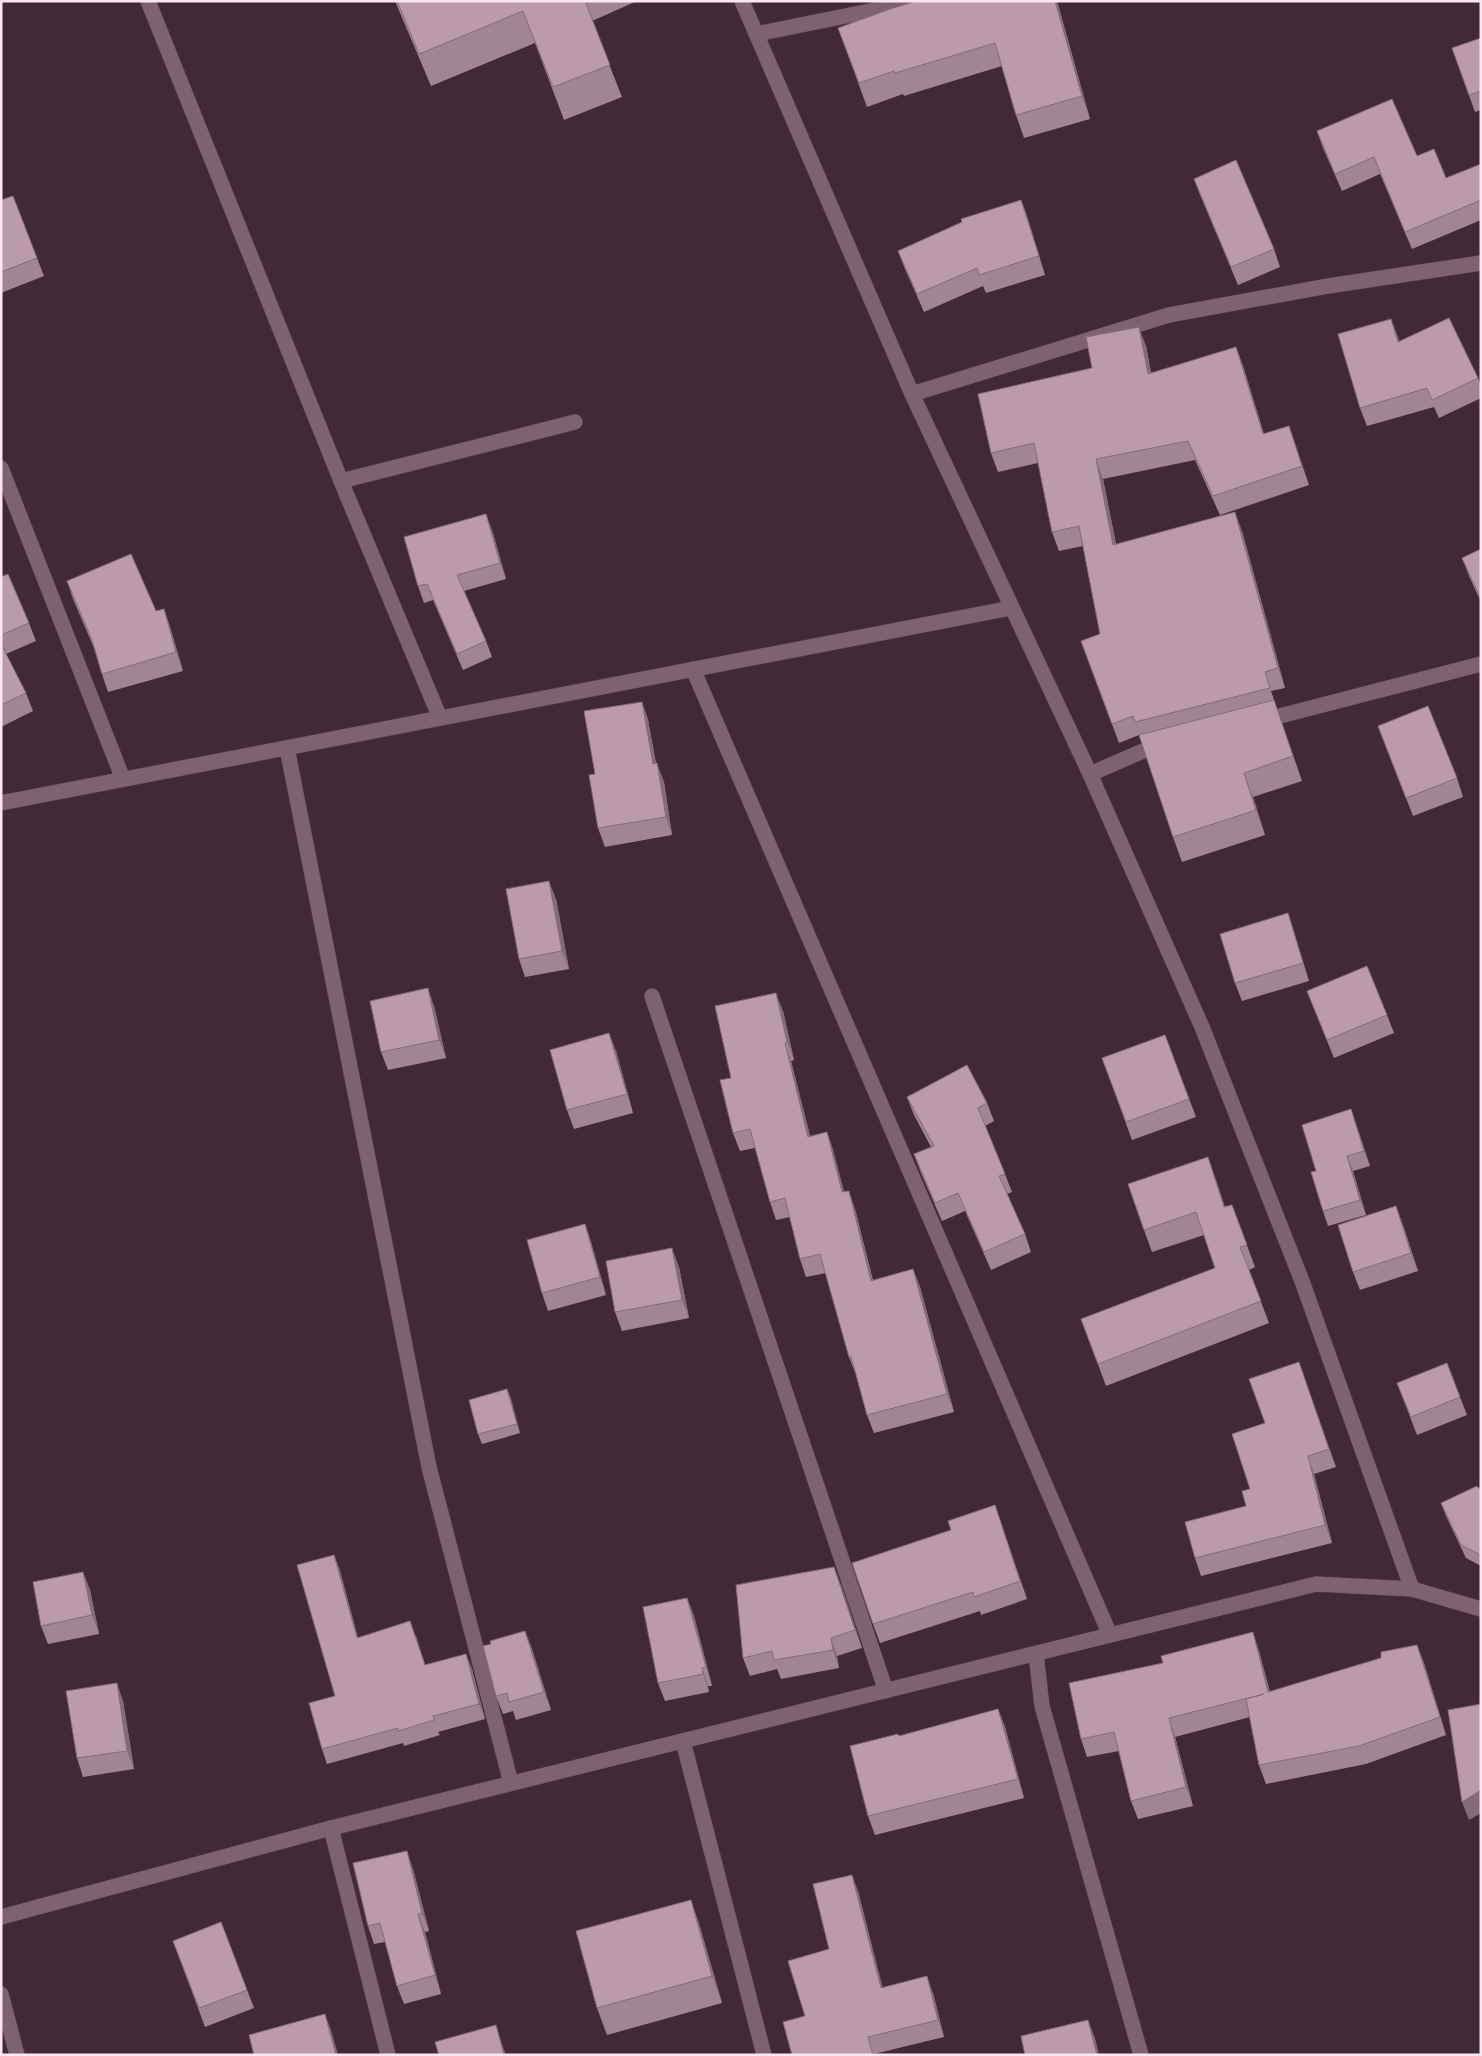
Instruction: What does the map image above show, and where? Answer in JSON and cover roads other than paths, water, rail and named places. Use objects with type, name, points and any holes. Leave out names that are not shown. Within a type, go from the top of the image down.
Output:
[{"type":"street","points":[[148,1],[341,481],[440,718]]},
{"type":"street","points":[[742,1],[912,394],[1090,774],[1206,1036],[1302,1281],[1412,1589]]},
{"type":"street","points":[[756,34],[920,1]]},
{"type":"street","points":[[912,394],[1169,315],[1328,286],[1481,263]]},
{"type":"street","points":[[341,481],[575,422]]},
{"type":"street","points":[[1,468],[123,779]]},
{"type":"street","points":[[1,803],[1011,608]]},
{"type":"street","points":[[1249,724],[1481,664]]},
{"type":"street","points":[[693,669],[1110,1635]]},
{"type":"street","points":[[1090,774],[1143,751],[1172,744]]},
{"type":"street","points":[[287,748],[429,1467],[511,1783]]},
{"type":"street","points":[[652,996],[886,1691]]},
{"type":"street","points":[[1,1918],[331,1828],[1316,1584],[1412,1589],[1481,1609]]},
{"type":"street","points":[[1036,1654],[1042,1706],[1140,2055]]},
{"type":"street","points":[[683,1741],[764,2055]]},
{"type":"street","points":[[331,1828],[388,2055]]},
{"type":"street","points":[[1,1994],[17,2055]]}]
